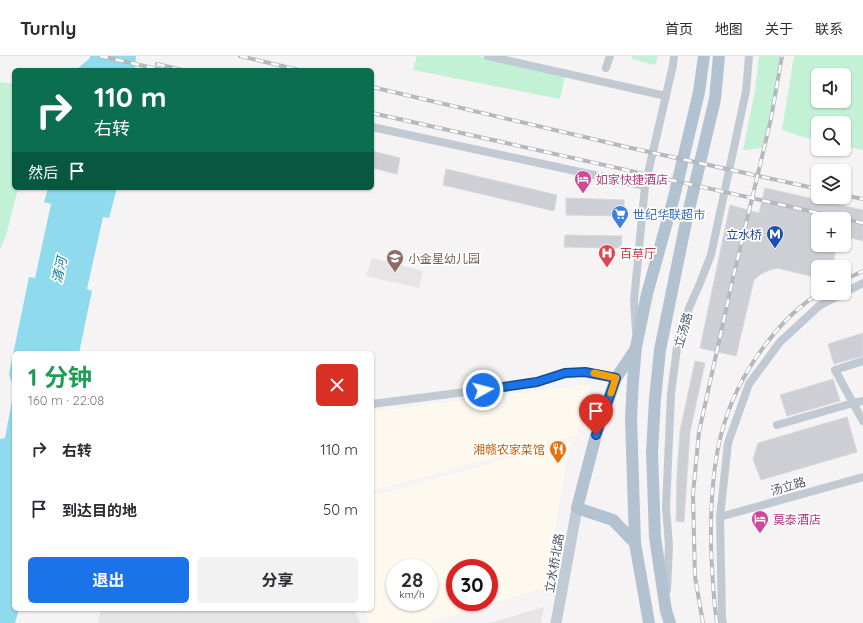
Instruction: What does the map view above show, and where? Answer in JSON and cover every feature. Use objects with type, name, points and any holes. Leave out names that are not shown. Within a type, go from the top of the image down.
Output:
[{"type":"main road","points":[[649,623],[635,543],[631,418],[636,347],[647,294],[674,198],[699,92],[704,56]]},
{"type":"main road","name":"立汤路","points":[[670,623],[666,611],[655,537],[652,452],[654,399],[660,350],[686,222],[715,99],[719,56]]},
{"type":"main road","points":[[635,543],[613,520],[577,508],[596,435],[616,378],[636,347]]},
{"type":"street","points":[[488,56],[666,96]]},
{"type":"street","points":[[606,68],[610,56]]},
{"type":"street","points":[[636,347],[634,301],[645,186],[674,56]]},
{"type":"street","name":"立汤路","points":[[666,611],[669,546],[666,508],[671,394],[678,340],[689,308],[711,255],[746,91],[749,56]]},
{"type":"street","points":[[374,127],[645,186]]},
{"type":"street","points":[[723,623],[720,518],[728,443],[750,384],[780,342],[819,306],[863,283]]},
{"type":"street","points":[[863,361],[835,370],[863,421]]},
{"type":"street","points":[[374,404],[537,382],[565,373],[585,372],[616,378]]},
{"type":"street","points":[[777,425],[863,400]]},
{"type":"street","name":"汤立路","points":[[720,518],[863,478]]},
{"type":"street","name":"立水桥北路","points":[[556,623],[577,508]]},
{"type":"shaded area","name":"小金星幼儿园","points":[[372,258],[423,271],[419,288],[366,276]]},
{"type":"shaded area","points":[[591,384],[577,435],[374,490],[374,412]]},
{"type":"shaded area","points":[[570,442],[545,587],[498,602],[498,559],[446,559],[446,611],[468,611],[429,623],[369,623],[365,611],[374,611],[374,495]]},
{"type":"shaded area","points":[[544,607],[541,623],[489,623]]},
{"type":"shaded area","points":[[101,611],[355,611],[360,623],[98,623]]},
{"type":"green space","points":[[417,56],[478,56],[565,76],[560,99],[413,70]]},
{"type":"green space","points":[[632,56],[658,56],[655,65],[632,59]]},
{"type":"green space","points":[[759,56],[782,56],[776,93],[764,148],[743,150],[755,90]]},
{"type":"green space","points":[[794,56],[863,56],[863,150],[851,147],[851,116],[811,116],[811,139],[782,130]]},
{"type":"green space","points":[[0,82],[12,84],[12,190],[18,190],[6,236],[0,249]]},
{"type":"water","points":[[90,56],[136,56],[135,68],[78,68],[90,58]]},
{"type":"water","name":"清河","points":[[47,190],[116,190],[109,218],[103,217],[87,289],[92,291],[79,351],[14,351],[29,277],[35,278],[51,204],[44,202]]},
{"type":"water","points":[[12,359],[12,384],[9,374]]},
{"type":"water","points":[[12,401],[12,611],[18,611],[15,623],[0,623],[0,439],[5,438]]},
{"type":"building","points":[[374,152],[400,158],[397,174],[374,168]]},
{"type":"building","points":[[446,169],[557,195],[554,211],[443,185]]},
{"type":"building","name":"立水桥","points":[[765,188],[811,198],[811,204],[836,204],[863,210],[863,241],[851,238],[851,212],[811,212],[811,252],[835,252],[834,260],[811,260],[811,276],[777,268],[761,274],[754,280],[736,356],[700,348],[730,205],[759,213]]},
{"type":"building","points":[[566,198],[624,200],[624,216],[566,215]]},
{"type":"building","points":[[565,235],[622,236],[621,248],[564,247]]},
{"type":"building","points":[[863,333],[863,356],[834,364],[828,344]]},
{"type":"building","points":[[695,361],[705,363],[690,432],[684,522],[676,521],[677,474],[680,431]]},
{"type":"building","points":[[833,379],[840,401],[787,416],[780,395]]},
{"type":"building","points":[[847,417],[857,452],[761,480],[753,459],[758,443]]},
{"type":"railway","points":[[100,56],[153,68]]},
{"type":"railway","points":[[240,56],[291,68]]},
{"type":"railway","points":[[703,623],[695,577],[693,494],[699,432],[733,278],[771,119],[782,56]]},
{"type":"railway","points":[[157,64],[174,68]]},
{"type":"railway","points":[[374,87],[631,148],[811,187]]},
{"type":"railway","points":[[374,113],[863,223]]},
{"type":"railway","points":[[851,196],[863,199]]},
{"type":"railway","points":[[851,277],[863,271]]},
{"type":"railway","points":[[717,623],[711,545],[711,516],[715,462],[720,437],[738,388],[752,364],[780,327],[792,314],[811,299]]},
{"type":"slow traffic","points":[[594,373],[616,378],[611,393]]},
{"type":"place","name":"如家快捷酒店","points":[[583,194]]},
{"type":"place","name":"世纪华联超市","points":[[620,229]]},
{"type":"place","name":"立水桥","points":[[775,249]]},
{"type":"place","name":"百草厅","points":[[607,268]]},
{"type":"place","name":"小金星幼儿园","points":[[395,273]]},
{"type":"place","name":"湘赣农家菜馆","points":[[558,464]]},
{"type":"place","name":"莫泰酒店","points":[[760,534]]},
{"type":"route","points":[[483,390],[537,382],[565,373],[585,372],[616,378],[596,435]]}]
